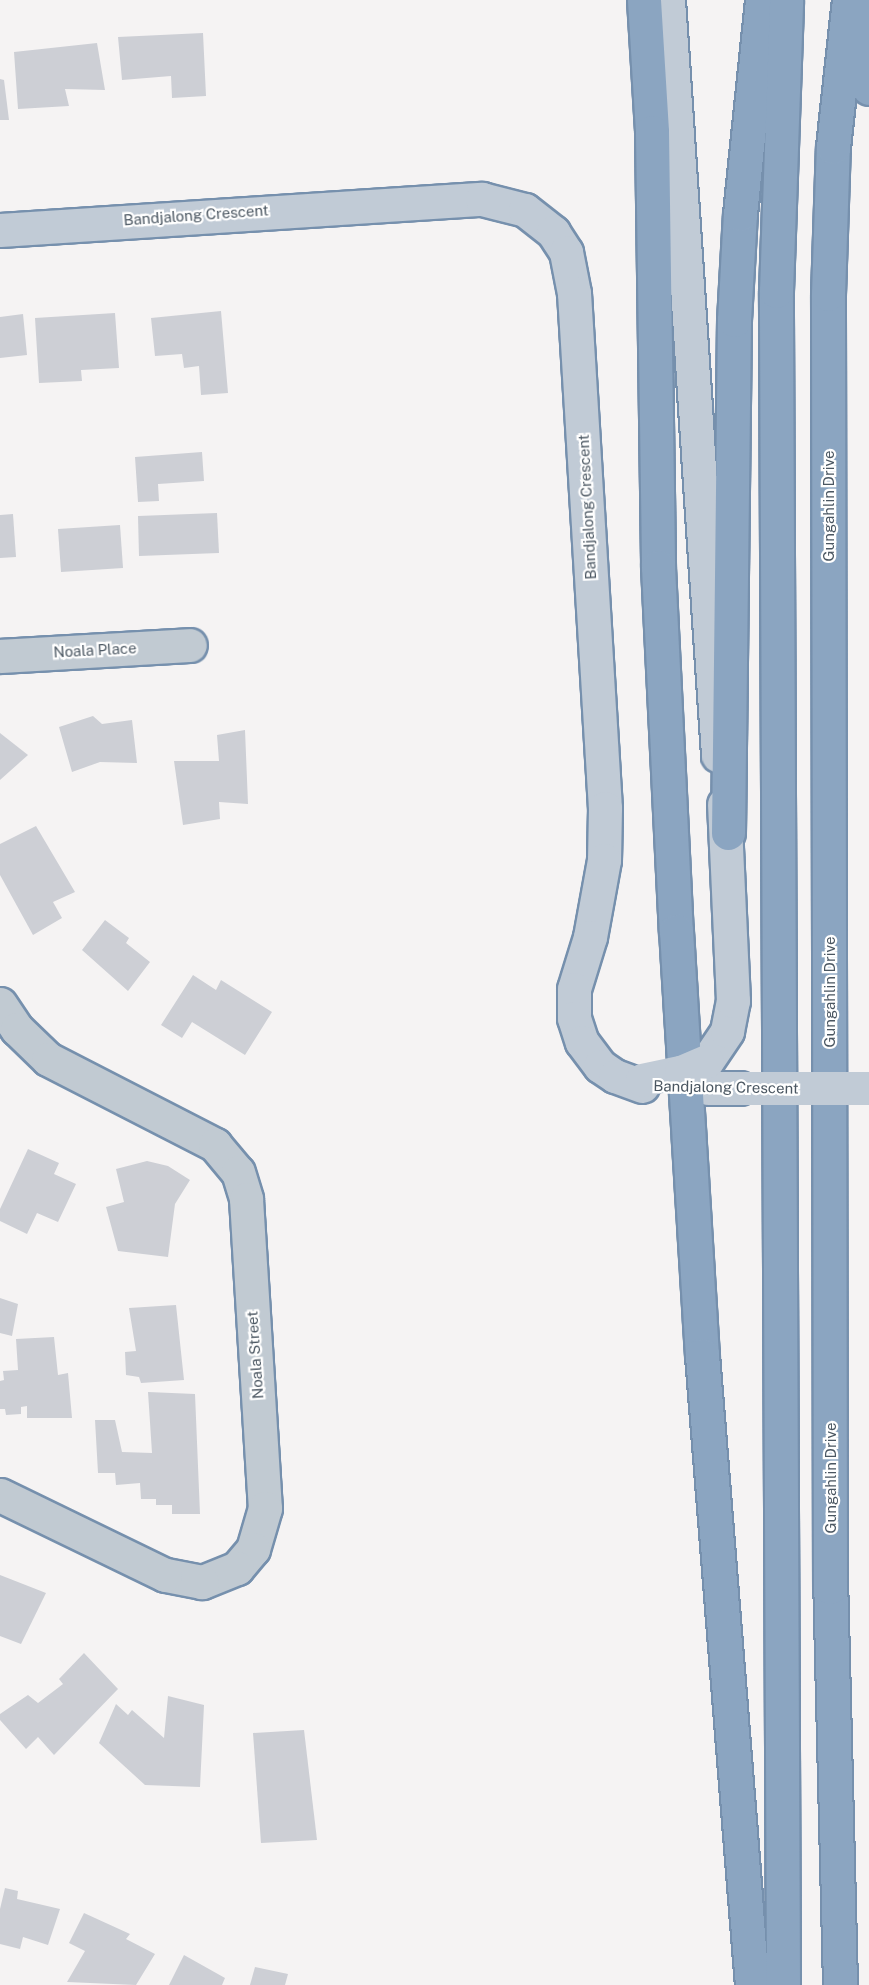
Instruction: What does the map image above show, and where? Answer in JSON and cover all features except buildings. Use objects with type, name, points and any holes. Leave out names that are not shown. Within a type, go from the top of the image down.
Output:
[{"type":"highway","points":[[644,0],[652,132],[658,567],[676,931],[702,1367],[752,1985]]},
{"type":"highway","points":[[728,833],[734,308],[762,0]]},
{"type":"highway","points":[[783,1985],[777,268],[786,0]]},
{"type":"highway","name":"Gungahlin Drive","points":[[840,1985],[831,1609],[828,294],[833,147],[849,0]]},
{"type":"highway","points":[[869,0],[869,88]]},
{"type":"street","points":[[668,0],[714,728],[728,833],[733,1001],[727,1031],[707,1075]]},
{"type":"street","name":"Bandjalong Crescent","points":[[0,230],[482,198],[525,210],[553,232],[566,252],[574,293],[605,808],[603,860],[590,937],[574,989],[574,1018],[582,1042],[593,1058],[615,1077],[638,1083],[707,1075],[740,1088],[869,1088]]},
{"type":"street","name":"Noala Place","points":[[0,656],[190,645]]},
{"type":"street","name":"Noala Street","points":[[0,1004],[17,1029],[48,1059],[215,1145],[238,1172],[246,1199],[265,1509],[253,1549],[237,1569],[202,1582],[165,1575],[0,1495]]}]
